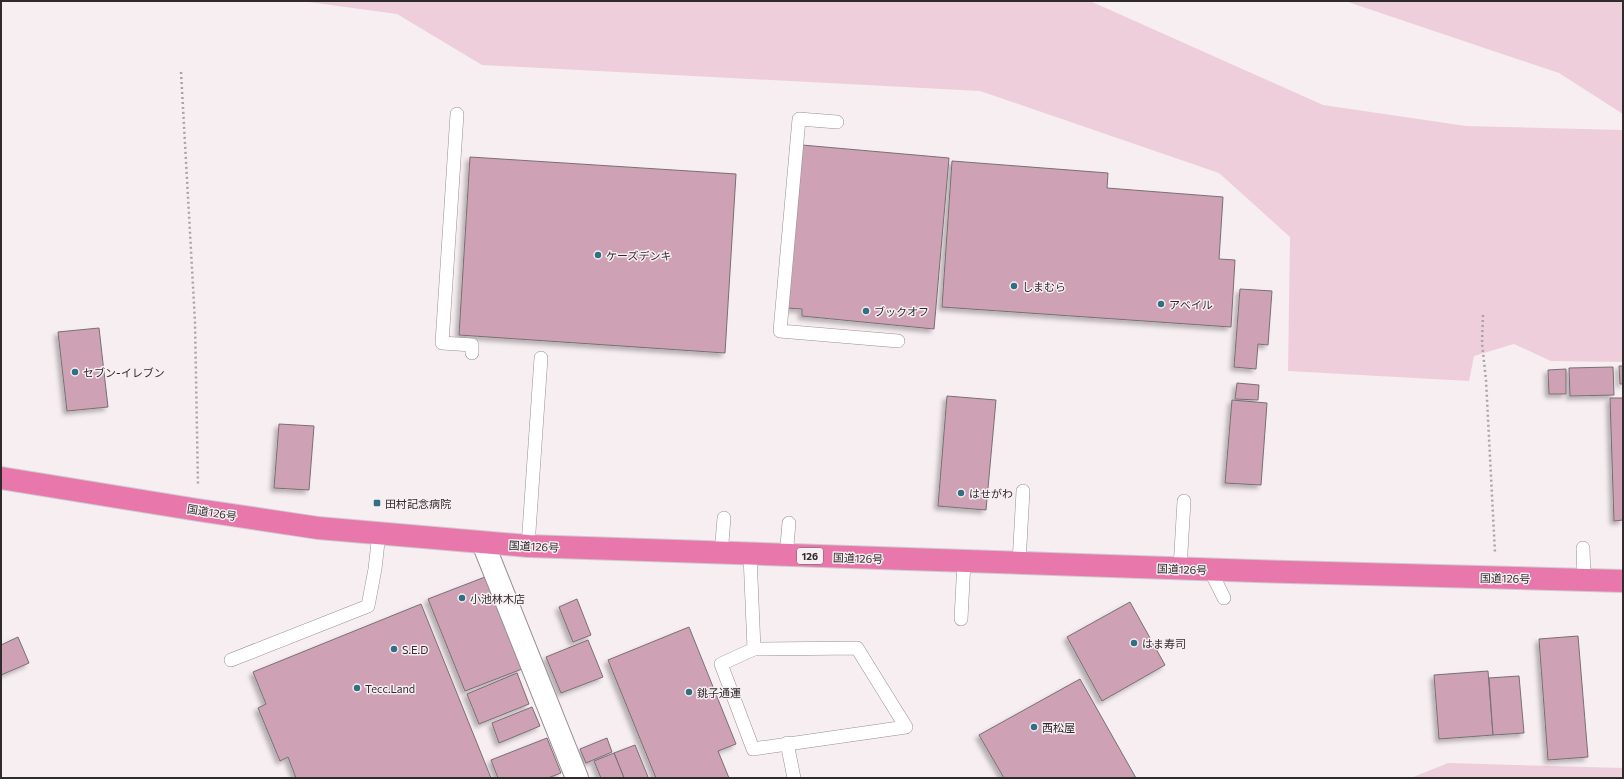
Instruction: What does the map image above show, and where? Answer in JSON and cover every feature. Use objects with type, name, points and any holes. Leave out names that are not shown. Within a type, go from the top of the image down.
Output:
[{"type":"highway","name":"国道126号","points":[[1,478],[318,528],[528,546],[721,554],[1210,570],[1623,581]]},
{"type":"street","points":[[483,543],[577,778]]},
{"type":"lane","points":[[457,114],[442,343],[472,345],[472,353]]},
{"type":"lane","points":[[837,122],[799,119],[780,331],[898,341]]},
{"type":"lane","points":[[528,546],[541,358]]},
{"type":"lane","points":[[1019,563],[1024,491]]},
{"type":"lane","points":[[1180,568],[1184,502]]},
{"type":"lane","points":[[721,554],[724,518]]},
{"type":"lane","points":[[786,556],[789,523]]},
{"type":"lane","points":[[231,660],[368,606],[375,569],[379,533]]},
{"type":"lane","points":[[1583,548],[1584,580]]},
{"type":"lane","points":[[750,555],[754,649]]},
{"type":"lane","points":[[961,619],[964,561]]},
{"type":"lane","points":[[1210,570],[1224,598]]},
{"type":"lane","points":[[857,648],[906,727],[753,749],[721,664],[754,649],[857,648]]},
{"type":"lane","points":[[787,743],[794,778]]},
{"type":"path","points":[[181,72],[195,322],[198,510]]},
{"type":"path","points":[[1482,315],[1482,343],[1486,380],[1497,578]]},
{"type":"shaded area","points":[[301,1],[1090,1],[1323,105],[1466,126],[1623,130],[1623,362],[1551,361],[1514,344],[1474,356],[1469,381],[1288,371],[1290,237],[1219,173],[980,91],[482,65],[397,14]]},
{"type":"shaded area","points":[[1345,1],[1623,1],[1623,114],[1559,73]]},
{"type":"shaded area","points":[[1448,763],[1623,768],[1623,778],[1411,778]]},
{"type":"building","points":[[802,145],[949,158],[934,329],[802,316],[802,309],[787,308]]},
{"type":"building","name":"ケーズデンキ","points":[[470,157],[736,174],[725,353],[459,335]]},
{"type":"building","points":[[952,161],[1108,173],[1107,188],[1223,197],[1219,259],[1235,260],[1231,327],[942,307]]},
{"type":"building","points":[[1240,289],[1272,291],[1268,345],[1258,344],[1256,369],[1234,367]]},
{"type":"building","points":[[99,328],[108,407],[67,411],[58,332]]},
{"type":"building","points":[[1619,366],[1623,366],[1623,384],[1620,384]]},
{"type":"building","points":[[1613,367],[1614,395],[1570,396],[1569,368]]},
{"type":"building","points":[[1566,369],[1566,394],[1549,394],[1548,370]]},
{"type":"building","points":[[1237,383],[1259,385],[1258,400],[1235,399]]},
{"type":"building","points":[[947,396],[996,400],[986,510],[938,506]]},
{"type":"building","points":[[1610,398],[1623,398],[1623,520],[1614,521]]},
{"type":"building","points":[[1232,400],[1267,403],[1261,485],[1225,483]]},
{"type":"building","points":[[279,424],[314,426],[309,490],[274,488]]},
{"type":"building","points":[[485,577],[522,669],[465,691],[428,599]]},
{"type":"building","points":[[577,599],[591,635],[573,642],[559,607]]},
{"type":"building","points":[[1130,602],[1165,665],[1102,701],[1067,637]]},
{"type":"building","name":"Tecc.Land","points":[[421,604],[491,778],[296,778],[288,757],[280,761],[258,708],[266,704],[253,672]]},
{"type":"building","points":[[689,627],[736,744],[718,751],[729,778],[656,778],[608,660]]},
{"type":"building","points":[[1578,636],[1588,757],[1548,760],[1539,639]]},
{"type":"building","points":[[18,637],[29,663],[1,675],[1,645]]},
{"type":"building","points":[[588,640],[603,677],[561,693],[546,657]]},
{"type":"building","points":[[1488,671],[1493,735],[1439,739],[1434,675]]},
{"type":"building","points":[[517,673],[529,704],[479,724],[467,694]]},
{"type":"building","points":[[1519,676],[1524,733],[1493,735],[1489,678]]},
{"type":"building","points":[[1080,679],[1136,778],[1004,778],[979,735]]},
{"type":"building","points":[[532,707],[540,726],[499,743],[492,723]]},
{"type":"building","points":[[547,738],[561,773],[548,778],[498,778],[491,760]]},
{"type":"building","points":[[607,738],[612,752],[586,763],[580,749]]},
{"type":"building","points":[[635,745],[648,777],[647,778],[624,778],[614,753]]},
{"type":"building","points":[[614,753],[624,778],[601,778],[594,761]]},
{"type":"place","name":"ケーズデンキ","points":[[598,255]]},
{"type":"place","name":"しまむら","points":[[1014,286]]},
{"type":"place","name":"アベイル","points":[[1161,304]]},
{"type":"place","name":"ブックオフ","points":[[866,311]]},
{"type":"place","name":"セブン-イレブン","points":[[75,372]]},
{"type":"place","name":"はせがわ","points":[[961,493]]},
{"type":"place","name":"田村記念病院","points":[[377,503]]},
{"type":"place","name":"小池林木店","points":[[462,598]]},
{"type":"place","name":"はま寿司","points":[[1134,643]]},
{"type":"place","name":"S.E.D","points":[[394,649]]},
{"type":"place","name":"Tecc.Land","points":[[357,688]]},
{"type":"place","name":"銚子通運","points":[[689,692]]},
{"type":"place","name":"西松屋","points":[[1034,727]]}]
